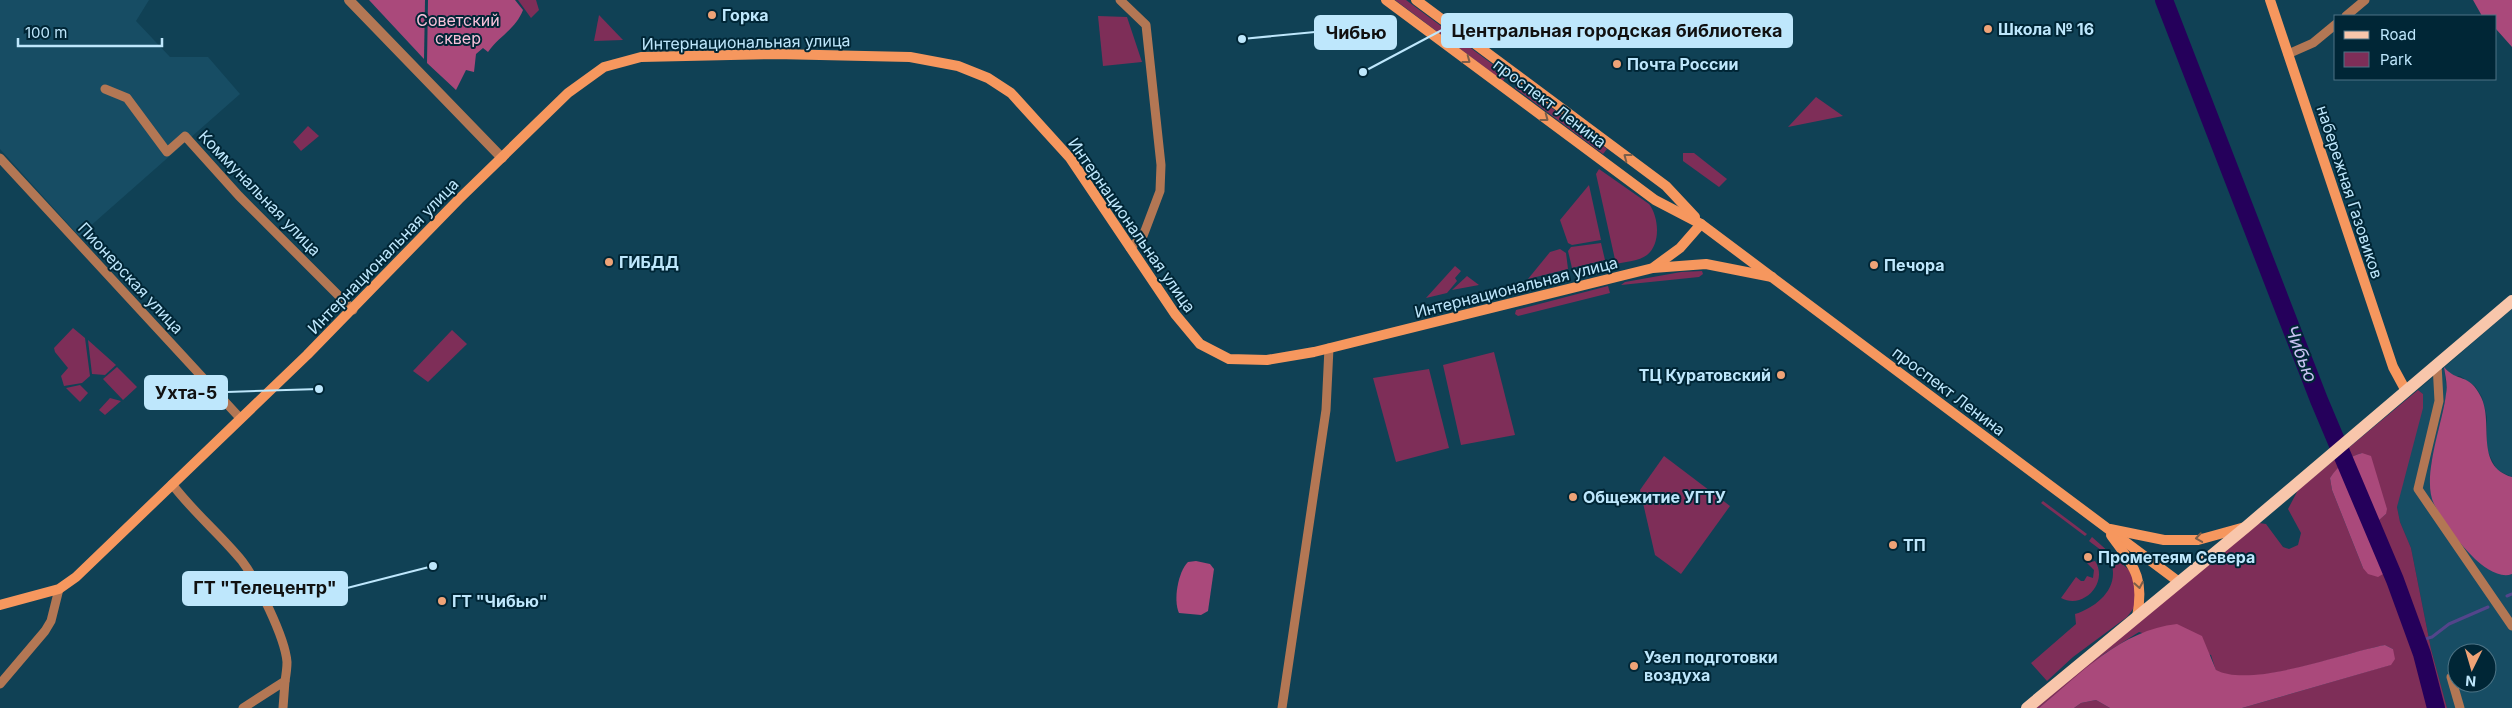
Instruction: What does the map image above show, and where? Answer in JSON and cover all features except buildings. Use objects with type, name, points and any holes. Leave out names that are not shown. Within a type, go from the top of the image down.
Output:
[{"type":"main road","name":"проспект Ленина","points":[[1386,0],[1655,200],[1701,224],[2179,582]]},
{"type":"main road","name":"проспект Ленина","points":[[1416,0],[1666,186],[1701,224]]},
{"type":"main road","name":"набережная Газовиков","points":[[2270,0],[2393,367],[2406,391]]},
{"type":"main road","name":"Интернациональная улица","points":[[0,605],[58,589],[76,577],[353,310],[568,93],[604,67],[641,57],[775,54],[910,56],[958,66],[988,78],[1012,93],[1070,158],[1175,314],[1200,344],[1229,359],[1267,360],[1329,348],[1652,268],[1706,264],[1772,277]]},
{"type":"main road","name":"Интернациональная улица","points":[[1652,268],[1680,248],[1701,224]]},
{"type":"main road","points":[[2027,708],[2246,527],[2512,301]]},
{"type":"main road","points":[[2107,528],[2164,540],[2198,540],[2246,527]]},
{"type":"main road","points":[[2107,528],[2134,568],[2140,582],[2141,598],[2137,617]]},
{"type":"street","points":[[349,0],[502,158]]},
{"type":"street","points":[[1120,0],[1146,25],[1161,165],[1160,191],[1143,236],[1130,248]]},
{"type":"street","points":[[2347,15],[2365,0]]},
{"type":"street","points":[[2288,54],[2313,43],[2334,26]]},
{"type":"street","name":"Коммунальная улица","points":[[105,89],[127,98],[167,152],[185,136],[239,196],[353,310]]},
{"type":"street","name":"Пионерская улица","points":[[0,158],[240,418]]},
{"type":"street","points":[[1282,708],[1326,410],[1329,348]]},
{"type":"street","points":[[2438,364],[2439,401],[2418,489],[2512,626]]},
{"type":"street","points":[[172,484],[184,501],[243,562],[263,598],[280,634],[287,662],[283,708]]},
{"type":"street","points":[[0,684],[45,631],[51,621],[58,589]]},
{"type":"street","points":[[243,708],[285,681]]},
{"type":"street","points":[[2456,693],[2460,708]]},
{"type":"shaded area","points":[[0,0],[149,0],[136,21],[170,57],[208,57],[240,94],[79,236],[0,149]]},
{"type":"shaded area","points":[[2512,309],[2512,477],[2497,470],[2487,450],[2487,417],[2482,397],[2475,386],[2460,376],[2453,376],[2444,368],[2447,392],[2431,465],[2436,505],[2440,514],[2509,575],[2512,574],[2512,708],[2447,708],[2431,649],[2411,548],[2400,522],[2397,507],[2423,394],[2418,390]]},
{"type":"green space","points":[[369,0],[425,0],[424,59]]},
{"type":"green space","name":"Советский сквер","points":[[428,0],[515,0],[523,10],[512,28],[488,52],[483,48],[476,54],[474,72],[466,70],[456,90],[427,63]]},
{"type":"green space","points":[[518,0],[536,0],[539,10],[531,18]]},
{"type":"green space","points":[[1395,0],[1406,0],[1507,75],[1503,81]]},
{"type":"green space","points":[[2473,0],[2512,0],[2512,47],[2497,30],[2497,15],[2481,15]]},
{"type":"green space","points":[[599,15],[623,40],[594,41]]},
{"type":"green space","points":[[1098,16],[1127,17],[1142,62],[1103,66]]},
{"type":"green space","points":[[1518,83],[1607,149],[1603,154],[1515,88]]},
{"type":"green space","points":[[1816,97],[1843,116],[1788,127]]},
{"type":"green space","points":[[308,126],[319,136],[301,151],[293,142]]},
{"type":"green space","points":[[1683,153],[1694,153],[1727,179],[1719,187],[1683,161]]},
{"type":"green space","points":[[1599,169],[1649,204],[1652,209],[1657,230],[1655,244],[1652,250],[1644,257],[1616,264],[1596,174]]},
{"type":"green space","points":[[1589,185],[1601,240],[1572,245],[1568,243],[1560,220]]},
{"type":"green space","points":[[1601,243],[1605,260],[1572,268],[1568,251],[1571,247]]},
{"type":"green space","points":[[1560,249],[1566,253],[1568,269],[1528,279],[1550,252]]},
{"type":"green space","points":[[1455,266],[1461,271],[1455,278],[1457,281],[1447,293],[1426,298]]},
{"type":"green space","points":[[1702,271],[1703,274],[1699,277],[1621,285],[1625,282],[1681,272]]},
{"type":"green space","points":[[1467,276],[1479,285],[1452,290]]},
{"type":"green space","points":[[1608,286],[1610,293],[1518,316],[1515,314],[1516,310]]},
{"type":"green space","points":[[73,328],[85,338],[90,376],[82,383],[64,386],[61,376],[68,368],[54,348]]},
{"type":"green space","points":[[452,330],[467,344],[428,382],[413,371]]},
{"type":"green space","points":[[88,340],[116,365],[105,375],[92,374]]},
{"type":"green space","points":[[1494,352],[1515,435],[1461,445],[1443,365]]},
{"type":"green space","points":[[117,367],[137,387],[123,400],[103,379]]},
{"type":"green space","points":[[2444,367],[2449,372],[2472,384],[2481,397],[2485,407],[2489,454],[2493,464],[2500,471],[2512,477],[2512,574],[2497,574],[2478,562],[2452,533],[2434,504],[2430,480],[2431,465],[2447,391]]},
{"type":"green space","points":[[1429,369],[1449,448],[1396,462],[1373,378]]},
{"type":"green space","points":[[80,385],[88,393],[80,402],[66,388]]},
{"type":"green space","points":[[2418,390],[2423,394],[2423,408],[2397,507],[2400,522],[2411,548],[2431,649],[2447,708],[2242,708],[2390,665],[2393,649],[2385,645],[2274,673],[2252,676],[2232,675],[2216,671],[2211,655],[2139,632],[2104,654],[2039,708],[2035,708],[2259,523],[2266,524],[2283,547],[2289,549],[2298,545],[2301,533],[2288,509],[2298,490]],"holes":[[[2362,453],[2386,514],[2370,527],[2371,535],[2385,566],[2363,568],[2332,490],[2330,478],[2344,463]]]},
{"type":"green space","points":[[110,398],[121,401],[105,415],[99,410]]},
{"type":"green space","points":[[2362,453],[2371,456],[2387,509],[2386,514],[2370,528],[2371,535],[2385,566],[2383,574],[2378,577],[2368,574],[2363,568],[2332,490],[2330,478],[2344,462]]},
{"type":"green space","points":[[1664,456],[1730,506],[1681,574],[1655,555],[1640,490]]},
{"type":"green space","points":[[2043,501],[2087,534],[2085,536],[2041,503]]},
{"type":"green space","points":[[2092,537],[2129,570],[2136,584],[2136,605],[2127,617],[2073,657],[2047,681],[2031,663],[2076,624],[2075,614],[2091,607],[2105,595],[2112,580],[2111,562],[2105,553],[2089,541]]},
{"type":"green space","points":[[1196,561],[1210,564],[1214,569],[1208,611],[1201,615],[1179,613],[1176,601],[1179,579],[1188,562]]},
{"type":"green space","points":[[2095,561],[2099,569],[2099,577],[2092,592],[2078,600],[2070,601],[2061,598],[2076,577],[2081,581],[2084,581],[2087,576],[2093,578],[2094,570],[2087,563]]},
{"type":"green space","points":[[2177,624],[2202,636],[2216,670],[2232,675],[2274,672],[2385,645],[2393,649],[2395,659],[2391,665],[2242,708],[2110,708],[2096,700],[2081,703],[2074,708],[2039,708],[2086,668],[2120,644],[2157,628]]},
{"type":"green space","points":[[2096,700],[2110,708],[2074,708],[2081,703]]},
{"type":"waterway","name":"Чибью","points":[[2164,0],[2319,400],[2395,580],[2422,654],[2436,708]]},
{"type":"waterway","points":[[2507,596],[2512,594]]},
{"type":"waterway","points":[[2418,641],[2432,637],[2449,624],[2488,607]]},
{"type":"place","name":"Горка","points":[[712,15]]},
{"type":"place","name":"Школа № 16","points":[[1988,29]]},
{"type":"place","name":"Чибью","points":[[1242,39]]},
{"type":"place","name":"Почта России","points":[[1617,64]]},
{"type":"place","name":"Центральная городская библиотека","points":[[1363,72]]},
{"type":"place","name":"ГИБДД","points":[[609,262]]},
{"type":"place","name":"Печора","points":[[1874,265]]},
{"type":"place","name":"ТЦ Куратовский","points":[[1781,375]]},
{"type":"place","name":"Ухта-5","points":[[319,389]]},
{"type":"place","name":"Общежитие УГТУ","points":[[1573,497]]},
{"type":"place","name":"ТП","points":[[1893,545]]},
{"type":"place","name":"Прометеям Севера","points":[[2088,557]]},
{"type":"place","name":"ГТ \"Телецентр\"","points":[[433,566]]},
{"type":"place","name":"ГТ \"Чибью\"","points":[[442,601]]},
{"type":"place","name":"Узел подготовки воздуха","points":[[1634,666]]}]
